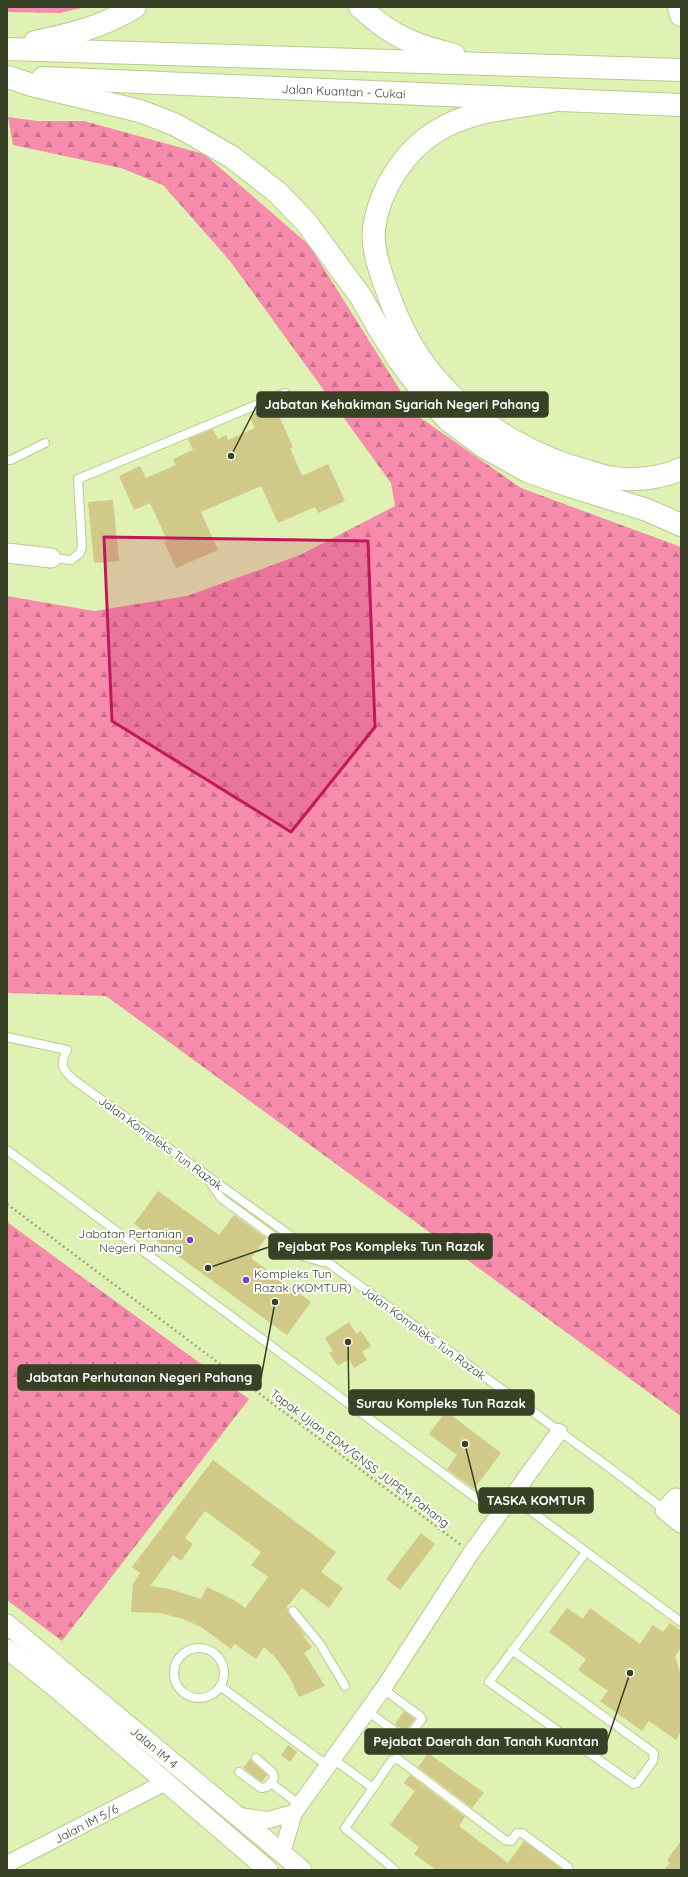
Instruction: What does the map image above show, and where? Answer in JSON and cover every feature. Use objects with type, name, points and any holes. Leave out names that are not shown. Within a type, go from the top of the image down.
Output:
[{"type":"main road","points":[[7,49],[74,34],[113,20],[135,7]]},
{"type":"main road","points":[[360,7],[389,30],[411,41],[432,49],[466,58],[478,64]]},
{"type":"main road","points":[[679,7],[681,15]]},
{"type":"main road","points":[[7,49],[681,70]]},
{"type":"main road","points":[[8,77],[32,85],[140,111],[176,126],[232,156],[278,193],[306,222],[361,297],[398,359],[422,391],[449,422],[483,446],[527,470],[567,485],[647,510],[681,525]]},
{"type":"main road","name":"Jalan Kuantan - Cukai","points":[[8,77],[552,101],[681,105]]},
{"type":"main road","points":[[552,101],[468,116],[437,130],[414,148],[397,171],[382,198],[374,229],[375,248],[380,273],[405,336],[434,377],[453,396],[519,445],[568,466],[614,478],[646,478],[681,469]]},
{"type":"street","points":[[7,554],[50,558]]},
{"type":"street","points":[[282,1853],[297,1809],[383,1689],[471,1553],[559,1432]]},
{"type":"street","points":[[674,1504],[681,1523]]},
{"type":"street","name":"Jalan IM 4","points":[[7,1624],[61,1681],[166,1782],[268,1870]]},
{"type":"street","name":"Jalan IM 4","points":[[7,1648],[61,1681],[239,1816],[302,1870]]},
{"type":"street","name":"Jalan IM 5/6","points":[[7,1864],[166,1782]]},
{"type":"street","points":[[239,1816],[268,1820],[297,1809]]},
{"type":"lane","points":[[50,558],[71,560],[80,553],[82,546],[78,478],[285,393]]},
{"type":"lane","points":[[7,460],[11,460],[45,443]]},
{"type":"lane","name":"Jalan Kompleks Tun Razak","points":[[7,1037],[67,1050],[62,1059],[64,1070],[74,1080],[204,1172],[221,1198],[299,1255],[330,1264],[559,1432],[674,1504]]},
{"type":"lane","points":[[7,1150],[499,1515]]},
{"type":"lane","points":[[512,1497],[681,1622]]},
{"type":"lane","points":[[512,1650],[654,1753],[653,1761],[637,1783],[632,1784],[489,1682],[512,1650],[586,1552]]},
{"type":"lane","points":[[294,1611],[320,1644],[345,1686]]},
{"type":"lane","points":[[200,1648],[213,1653],[222,1664],[224,1671],[220,1686],[205,1697],[191,1696],[185,1693],[180,1688],[174,1675],[175,1668],[181,1656],[187,1652],[200,1648]]},
{"type":"lane","points":[[220,1686],[331,1762],[372,1788]]},
{"type":"lane","points":[[367,1711],[406,1739],[422,1719],[383,1689]]},
{"type":"lane","points":[[239,1772],[261,1788],[264,1788],[271,1783],[274,1778],[273,1773],[256,1758]]},
{"type":"lane","points":[[396,1870],[345,1828],[392,1760],[398,1759],[505,1840],[511,1841],[517,1833],[522,1833],[568,1867],[568,1870]]},
{"type":"lane","points":[[271,1783],[297,1809]]},
{"type":"path","name":"Tapak Ujian EDM/GNSS JUPEM Pahang","points":[[7,1204],[471,1553]]},
{"type":"highlighted area","points":[[104,537],[368,541],[375,727],[291,832],[112,721]]},
{"type":"green space","points":[[7,7],[86,7],[59,13],[7,12]]},
{"type":"green space","points":[[8,117],[37,121],[84,121],[204,154],[309,245],[415,414],[521,488],[681,547],[681,1416],[106,996],[7,993],[7,596],[94,611],[187,596],[300,555],[395,506],[391,483],[230,261],[163,185],[121,168],[13,145]]},
{"type":"green space","points":[[7,1222],[249,1399],[62,1641],[7,1600]]},
{"type":"building","points":[[274,405],[293,447],[290,448],[302,476],[328,464],[345,501],[318,513],[315,507],[278,523],[261,486],[201,512],[218,550],[176,568],[164,542],[167,540],[150,503],[134,510],[119,476],[140,466],[146,478],[176,465],[173,459],[193,450],[188,439],[213,429],[218,439],[226,435],[228,440],[255,428],[249,416]]},
{"type":"building","points":[[113,500],[119,561],[94,563],[88,502]]},
{"type":"building","name":"Kompleks Tun Razak (KOMTUR)","points":[[158,1191],[219,1235],[234,1215],[266,1238],[251,1258],[311,1302],[287,1335],[134,1224]]},
{"type":"building","points":[[349,1322],[356,1334],[361,1331],[371,1346],[362,1352],[367,1360],[354,1368],[349,1359],[338,1366],[329,1353],[333,1351],[325,1338]]},
{"type":"building","points":[[446,1411],[501,1453],[474,1489],[447,1469],[457,1455],[429,1434]]},
{"type":"building","points":[[213,1460],[336,1552],[321,1572],[343,1588],[329,1608],[302,1588],[287,1607],[289,1614],[312,1647],[304,1653],[325,1686],[299,1697],[289,1676],[275,1657],[264,1647],[256,1659],[235,1644],[231,1649],[201,1627],[183,1619],[160,1613],[131,1612],[133,1584],[140,1573],[132,1567]],"holes":[[[205,1511],[261,1552],[251,1565],[268,1577],[245,1608],[234,1600],[207,1587],[201,1599],[170,1589],[150,1586],[173,1555],[181,1561],[193,1544],[185,1538]]]},
{"type":"building","points":[[421,1533],[435,1544],[400,1590],[386,1579]]},
{"type":"building","points":[[567,1608],[583,1619],[590,1608],[640,1644],[653,1625],[663,1632],[670,1623],[681,1631],[681,1648],[675,1656],[681,1676],[681,1732],[676,1740],[649,1721],[642,1731],[600,1701],[608,1691],[578,1670],[586,1659],[549,1632]]},
{"type":"building","points":[[404,1711],[415,1719],[405,1731],[395,1724]]},
{"type":"building","points":[[288,1745],[297,1752],[290,1762],[281,1755]]},
{"type":"building","points":[[428,1753],[484,1793],[472,1808],[418,1767]]},
{"type":"building","points":[[251,1758],[252,1762],[267,1775],[262,1782],[243,1768]]},
{"type":"building","points":[[410,1775],[465,1817],[459,1826],[508,1863],[524,1841],[563,1870],[436,1870],[414,1854],[419,1847],[390,1825],[415,1791],[404,1783]]},
{"type":"building","points":[[681,1841],[681,1870],[664,1870],[670,1863],[667,1860]]},
{"type":"place","name":"Jabatan Kehakiman Syariah Negeri Pahang","points":[[231,456]]},
{"type":"place","name":"Jabatan Pertanian Negeri Pahang","points":[[190,1240]]},
{"type":"place","name":"Pejabat Pos Kompleks Tun Razak","points":[[208,1268]]},
{"type":"place","name":"Kompleks Tun Razak (KOMTUR)","points":[[246,1280]]},
{"type":"place","name":"Jabatan Perhutanan Negeri Pahang","points":[[275,1302]]},
{"type":"place","name":"Surau Kompleks Tun Razak","points":[[348,1342]]},
{"type":"place","name":"TASKA KOMTUR","points":[[465,1444]]},
{"type":"place","name":"Pejabat Daerah dan Tanah Kuantan","points":[[630,1673]]}]
